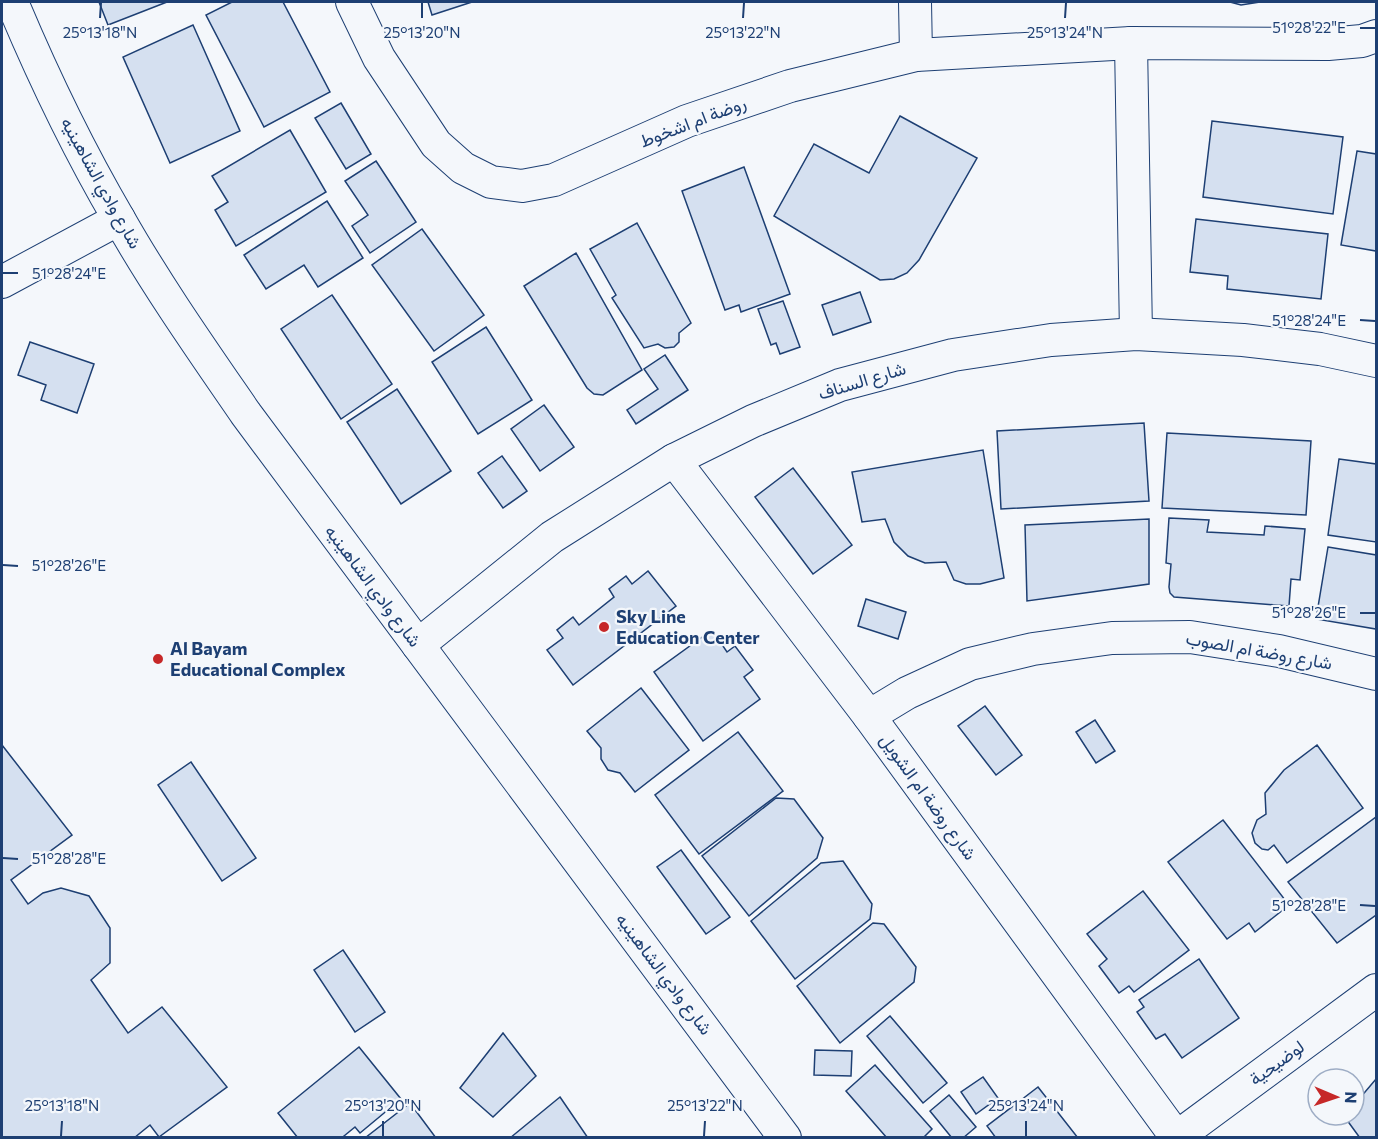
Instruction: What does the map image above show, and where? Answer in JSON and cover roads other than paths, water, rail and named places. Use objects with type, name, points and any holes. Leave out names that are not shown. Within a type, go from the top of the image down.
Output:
[{"type":"street","name":"شارع وادي الشاهينيه","points":[[12,2],[61,110],[119,219],[182,320],[246,414],[785,1137]]},
{"type":"street","name":"روضة ام اشخوط","points":[[352,2],[379,58],[436,144],[463,168],[491,182],[522,186],[554,180],[687,121],[790,86],[916,54],[1131,43],[1328,44],[1362,41],[1377,36]]},
{"type":"street","points":[[915,2],[916,54]]},
{"type":"street","points":[[1131,43],[1136,334]]},
{"type":"street","points":[[2,282],[119,219]]},
{"type":"street","name":"شارع السناف","points":[[418,645],[552,537],[674,460],[753,421],[840,385],[953,355],[1051,340],[1136,334],[1243,340],[1320,349],[1377,361]]},
{"type":"street","name":"شارع روضة ام الشويل","points":[[674,460],[869,716],[1177,1137]]},
{"type":"street","name":"شارع روضة ام الصوب","points":[[869,716],[907,693],[970,664],[1033,649],[1112,638],[1190,637],[1279,651],[1377,674]]},
{"type":"street","name":"لوضيحية","points":[[1177,1137],[1377,990]]},
{"type":"place","name":"Sky Line Education Center","points":[[604,627]]},
{"type":"place","name":"Al Bayam Educational Complex","points":[[158,659]]}]
